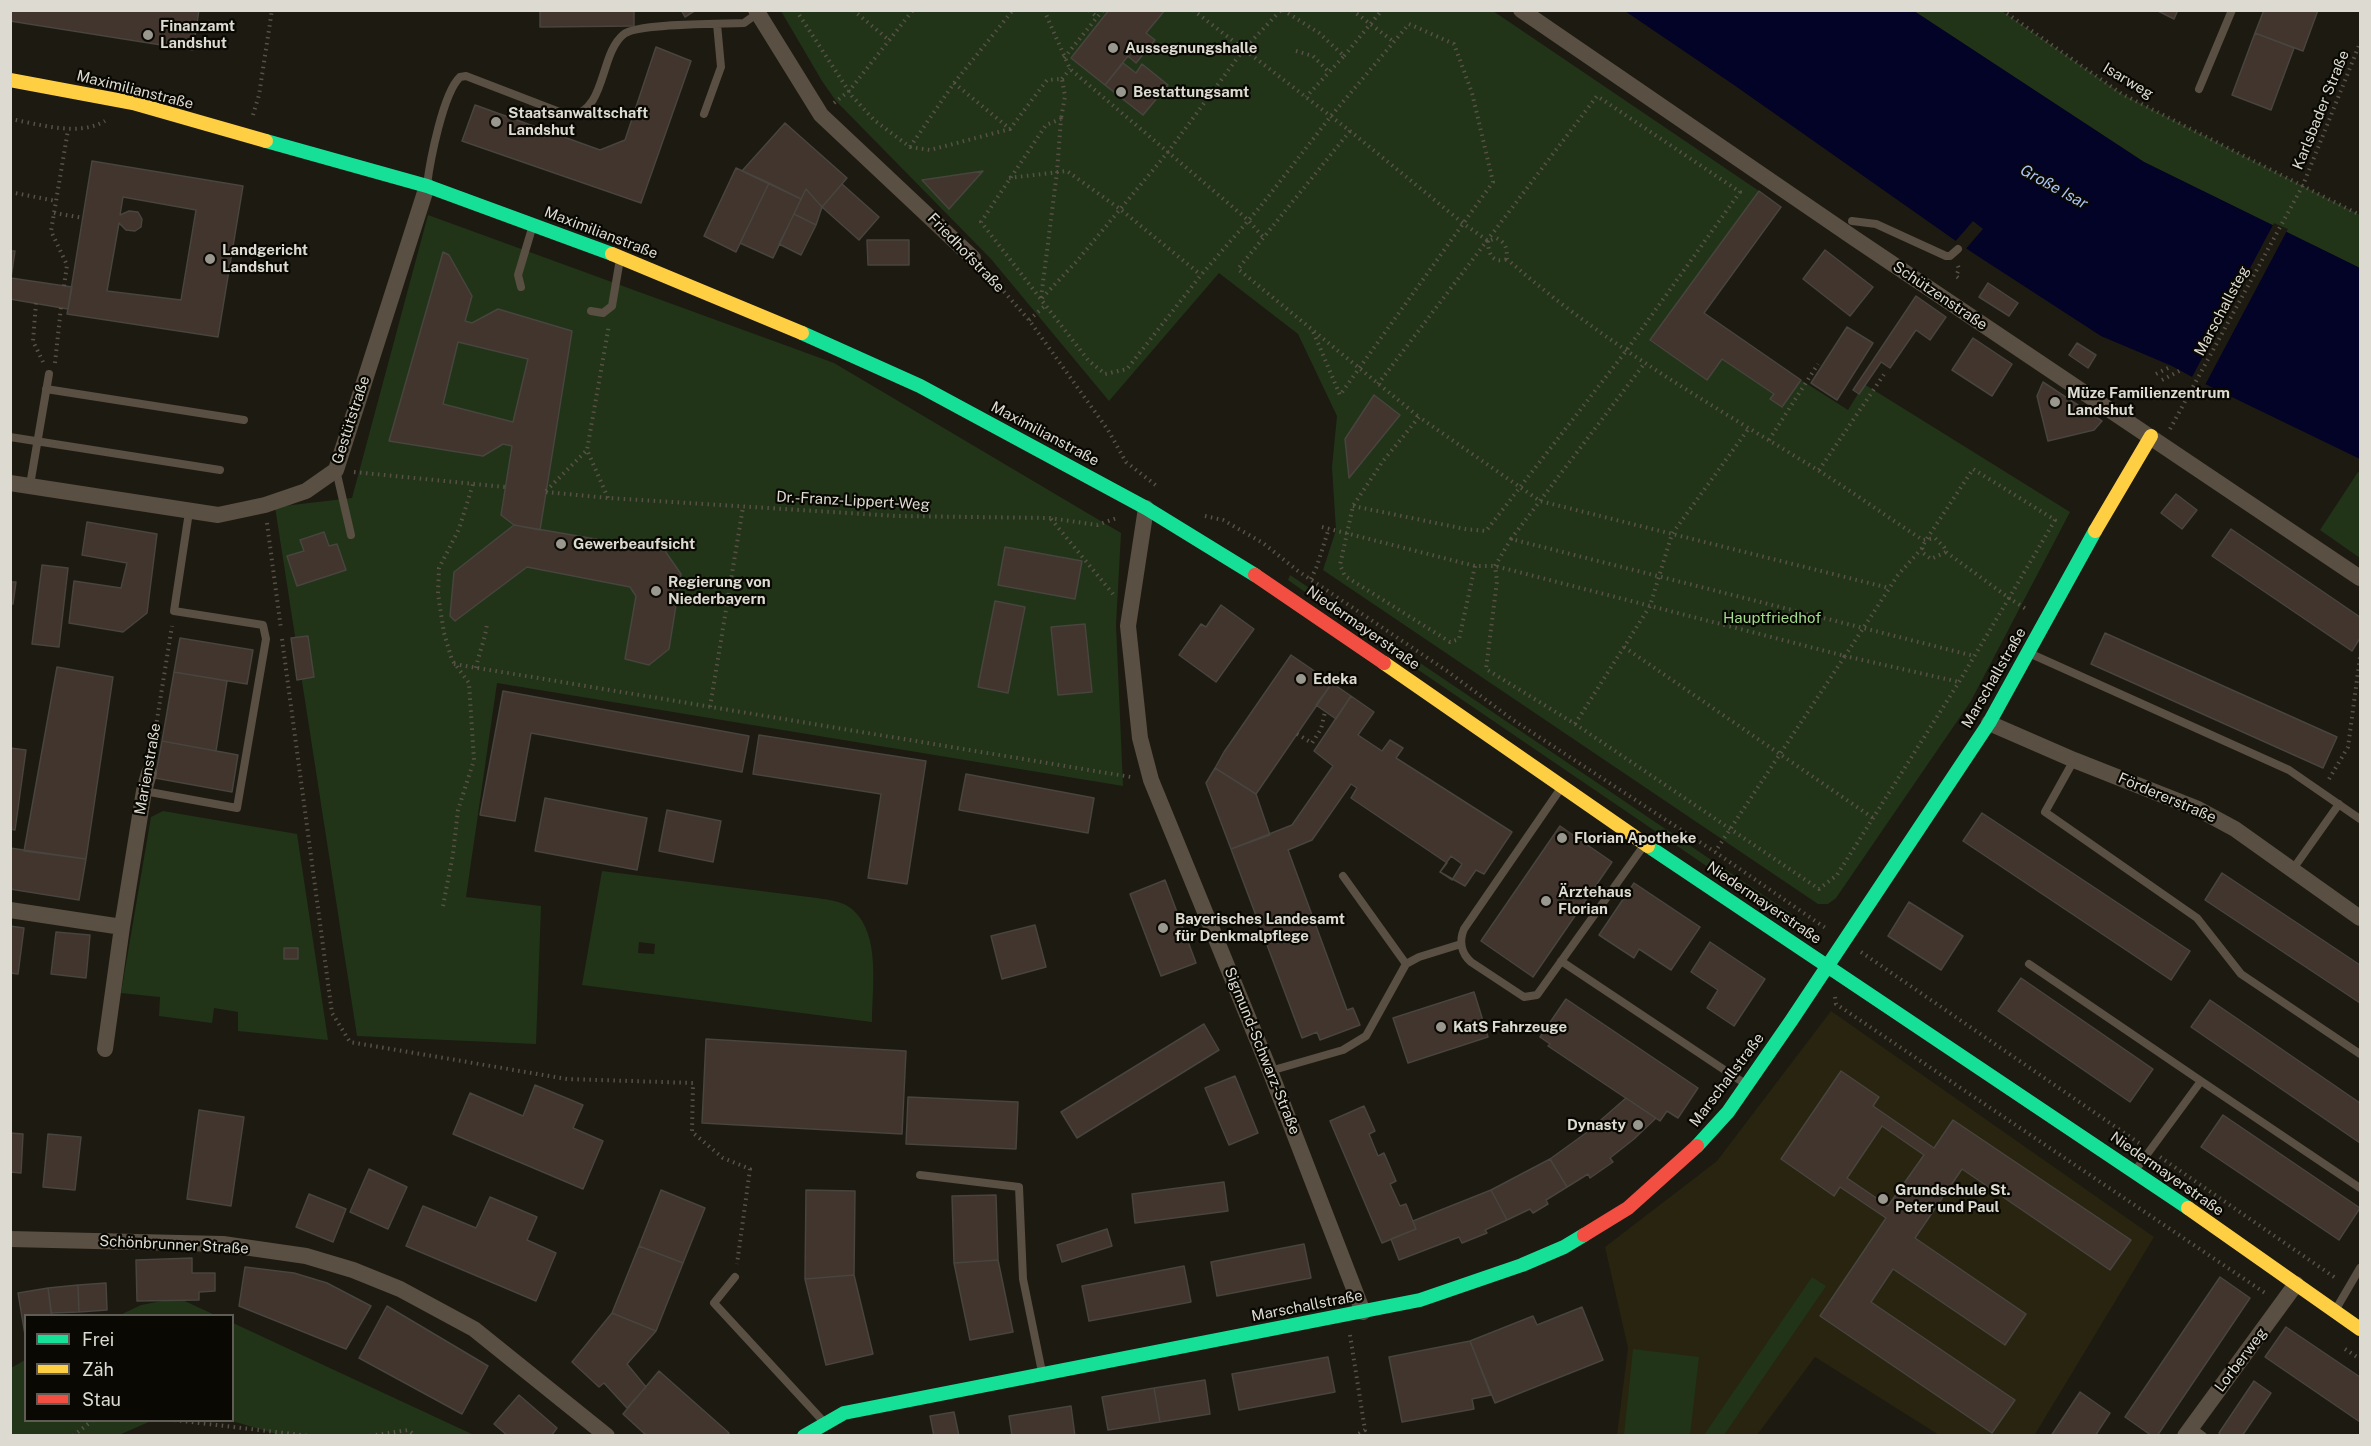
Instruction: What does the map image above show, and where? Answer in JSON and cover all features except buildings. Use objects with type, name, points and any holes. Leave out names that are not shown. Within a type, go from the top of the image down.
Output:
[{"type":"main road","name":"Maximilianstraße","points":[[10,80],[134,103],[427,186],[621,257],[774,320],[920,386],[1146,508]]},
{"type":"main road","name":"Marschallstraße","points":[[804,1436],[824,1422],[844,1413],[907,1399],[1043,1376],[1420,1300],[1522,1266],[1574,1241],[1628,1208],[1680,1164],[1722,1119],[1791,1022],[1843,940],[1989,723],[2119,487],[2151,436]]},
{"type":"main road","name":"Niedermayerstraße","points":[[1146,508],[1271,585],[1645,844],[2135,1171],[2361,1329]]},
{"type":"street","name":"Schützenstraße","points":[[1521,10],[1854,238],[2361,578]]},
{"type":"street","name":"Friedhofstraße","points":[[757,12],[821,115],[974,258]]},
{"type":"street","name":"Gestütstraße","points":[[10,483],[218,515],[265,505],[306,491],[336,470],[427,186]]},
{"type":"street","name":"Sigmund-Schwarz-Straße","points":[[1146,508],[1128,626],[1140,738],[1151,780],[1270,1071],[1363,1312]]},
{"type":"street","name":"Fördererstraße","points":[[1989,723],[2074,760],[2198,809],[2235,829],[2361,918]]},
{"type":"street","name":"Marienstraße","points":[[105,1049],[122,927],[144,791],[149,773]]},
{"type":"street","points":[[10,910],[122,927]]},
{"type":"street","name":"Schönbrunner Straße","points":[[10,1239],[223,1244],[306,1256],[353,1270],[400,1289],[474,1329],[607,1436]]},
{"type":"street","name":"Lorberweg","points":[[2193,1433],[2296,1284]]},
{"type":"lane","points":[[2199,89],[2232,10]]},
{"type":"lane","points":[[427,186],[434,145],[450,90],[460,77],[466,76],[570,116],[578,115],[590,105],[613,50],[624,34],[642,28],[744,23],[757,12]]},
{"type":"lane","points":[[705,114],[721,67],[717,24]]},
{"type":"lane","points":[[1852,221],[1876,224],[1947,256],[1958,249]]},
{"type":"lane","points":[[521,287],[518,275],[533,225]]},
{"type":"lane","points":[[591,310],[603,313],[612,306],[621,257]]},
{"type":"lane","points":[[30,485],[49,374]]},
{"type":"lane","points":[[46,389],[244,420]]},
{"type":"lane","points":[[10,437],[220,470]]},
{"type":"lane","points":[[336,470],[351,535]]},
{"type":"lane","points":[[144,791],[237,808],[266,639],[263,625],[174,611],[189,512]]},
{"type":"lane","points":[[2028,652],[2289,770],[2361,819]]},
{"type":"lane","points":[[2074,760],[2045,812],[2198,918],[2241,974],[2361,1054]]},
{"type":"lane","points":[[1562,786],[1464,929],[1461,944],[1471,962],[1526,998],[1537,995],[1645,844]]},
{"type":"lane","points":[[2293,869],[2339,804]]},
{"type":"lane","points":[[1343,876],[1406,964]]},
{"type":"lane","points":[[1270,1071],[1343,1050],[1366,1036],[1406,964],[1419,957],[1461,944]]},
{"type":"lane","points":[[1561,961],[1747,1085]]},
{"type":"lane","points":[[2029,964],[2361,1188]]},
{"type":"lane","points":[[2135,1171],[2201,1081]]},
{"type":"lane","points":[[920,1175],[1019,1187],[1023,1279],[1043,1376]]},
{"type":"lane","points":[[2335,1311],[2361,1268]]},
{"type":"lane","points":[[735,1276],[714,1303],[824,1422]]},
{"type":"path","points":[[247,136],[259,95],[273,10]]},
{"type":"path","points":[[796,10],[849,91],[874,120],[910,147],[930,150],[1010,129],[1047,80],[1062,80]]},
{"type":"path","points":[[853,10],[890,41]]},
{"type":"path","points":[[821,115],[849,91],[914,10]]},
{"type":"path","points":[[910,147],[954,82],[1013,10]]},
{"type":"path","points":[[1044,10],[1070,69],[1248,220],[1263,237]]},
{"type":"path","points":[[1089,10],[1097,17]]},
{"type":"path","points":[[1064,58],[1103,10]]},
{"type":"path","points":[[1193,10],[1488,241]]},
{"type":"path","points":[[1041,298],[1076,262],[1168,152],[1244,50],[1282,10],[1319,33],[1344,56]]},
{"type":"path","points":[[1352,10],[1394,42]]},
{"type":"path","points":[[1306,97],[1382,10]]},
{"type":"path","name":"Isarweg","points":[[2002,10],[2122,94],[2303,185]]},
{"type":"path","points":[[1061,119],[1046,125],[981,222],[1088,360],[1105,374],[1127,369],[1201,275],[1409,24],[1454,44],[1472,93],[1493,182],[1340,395],[1312,329]]},
{"type":"path","name":"Karlsbader Straße","points":[[2303,185],[2361,43]]},
{"type":"path","points":[[1296,51],[1313,56],[1329,72]]},
{"type":"path","points":[[1041,298],[1065,96],[1062,80],[1070,69]]},
{"type":"path","points":[[954,82],[1010,129]]},
{"type":"path","points":[[1353,506],[1465,529],[1486,531],[1626,351],[1740,192],[1597,96],[1378,384]]},
{"type":"path","points":[[10,119],[68,130],[100,124],[134,103]]},
{"type":"path","points":[[64,286],[67,265],[51,231],[68,130]]},
{"type":"path","points":[[1350,131],[1238,269],[1419,417],[1522,486],[1540,501],[1889,588]]},
{"type":"path","points":[[1009,178],[1067,171],[1120,209],[1201,275]]},
{"type":"path","points":[[2303,185],[2361,215]]},
{"type":"path","name":"Marschallsteg","points":[[2151,436],[2172,429],[2303,185]]},
{"type":"path","points":[[10,192],[56,201]]},
{"type":"path","points":[[54,213],[83,218]]},
{"type":"path","points":[[1488,241],[1496,238],[1503,241],[1508,249],[1507,259]]},
{"type":"path","points":[[1488,241],[1488,253],[1493,258],[1501,261],[1507,259]]},
{"type":"path","name":"Friedhofstraße","points":[[974,258],[1029,320],[1108,430],[1126,462],[1163,491]]},
{"type":"path","points":[[1507,259],[1530,279],[1644,364],[1819,470],[1923,540],[1935,538],[1946,552],[2009,598]]},
{"type":"path","points":[[36,303],[33,341],[49,374]]},
{"type":"path","points":[[1029,320],[1046,305]]},
{"type":"path","points":[[608,498],[587,450],[612,306]]},
{"type":"path","points":[[49,374],[55,364],[61,307]]},
{"type":"path","points":[[1644,364],[1511,539],[1495,566],[1497,581],[1486,669],[1575,724],[1730,830],[1819,889],[1837,875],[1959,682],[2055,520],[1973,469],[1922,547],[1889,588],[1781,755],[1730,830],[1715,852]]},
{"type":"path","points":[[1769,440],[1818,364]]},
{"type":"path","points":[[2156,374],[2172,366]]},
{"type":"path","points":[[2162,380],[2181,370]]},
{"type":"path","points":[[1819,470],[1885,373]]},
{"type":"path","points":[[1419,417],[1383,461],[1353,506],[1340,565],[1345,576],[1450,642],[1459,639],[1475,566]]},
{"type":"path","points":[[1575,724],[1650,606],[1672,534],[1749,428]]},
{"type":"path","name":"Dr.-Franz-Lippert-Weg","points":[[587,450],[546,492],[896,516],[1050,518],[1097,525]]},
{"type":"path","points":[[336,470],[506,487]]},
{"type":"path","points":[[443,906],[453,854],[458,810],[474,760],[469,683],[454,664],[444,633],[438,594],[439,568],[459,529],[473,484]]},
{"type":"path","points":[[265,505],[332,1013],[350,1042],[567,1079],[693,1083],[692,1132],[723,1158],[750,1170],[735,1276]]},
{"type":"path","points":[[710,707],[742,507]]},
{"type":"path","points":[[1198,513],[1223,520],[1255,538],[1311,579],[1447,671],[1513,720],[1715,852],[2349,1287]]},
{"type":"path","points":[[1050,518],[1111,590],[1128,626]]},
{"type":"path","points":[[1322,527],[1349,532],[1475,566],[1495,566],[1845,656],[1959,682]]},
{"type":"path","points":[[1311,579],[1329,528]]},
{"type":"path","points":[[1511,539],[1974,656]]},
{"type":"path","points":[[1922,547],[1923,553],[1931,559],[1946,552]]},
{"type":"path","name":"Marienstraße","points":[[149,773],[174,611]]},
{"type":"path","points":[[476,668],[479,652],[486,639],[487,622]]},
{"type":"path","points":[[1624,647],[1873,818]]},
{"type":"path","points":[[2321,792],[2348,747],[2361,657]]},
{"type":"path","points":[[454,664],[1151,780]]},
{"type":"path","points":[[1297,734],[1312,743],[1321,729],[1325,712]]},
{"type":"path","points":[[1827,965],[1836,1004],[2282,1304]]},
{"type":"path","points":[[1345,1315],[1356,1364],[1365,1430],[1355,1436]]},
{"type":"path","points":[[2341,1346],[2361,1359]]},
{"type":"path","points":[[73,1436],[90,1422]]},
{"type":"path","points":[[191,1422],[310,1436]]},
{"type":"path","points":[[370,1436],[408,1430],[416,1436]]},
{"type":"shaded area","name":"Grundschule St. Peter und Paul","points":[[1831,1011],[2154,1237],[2034,1436],[1939,1435],[1815,1357],[1757,1435],[1617,1435],[1628,1348],[1605,1247],[1717,1161]]},
{"type":"green space","name":"Hauptfriedhof","points":[[781,11],[1493,11],[1759,191],[1650,341],[1707,379],[1722,359],[1774,394],[1771,399],[1782,406],[1801,380],[1848,410],[1864,384],[2070,512],[1971,701],[1836,898],[1828,904],[1818,904],[1323,570],[1336,530],[1332,467],[1337,416],[1298,334],[1219,273],[1109,401],[991,259],[836,101]]},
{"type":"green space","points":[[1914,11],[2002,11],[2122,94],[2360,215],[2360,268],[2144,162]]},
{"type":"green space","points":[[428,215],[834,363],[1121,533],[1116,625],[1123,786],[497,683],[466,897],[541,906],[536,1044],[357,1036],[275,507],[352,498]]},
{"type":"green space","points":[[2358,472],[2360,473],[2360,558],[2320,530]]},
{"type":"green space","points":[[1290,575],[1803,922],[1801,925],[1755,899],[1342,618],[1288,580]]},
{"type":"green space","points":[[163,811],[297,834],[328,1040],[238,1031],[238,1012],[214,1008],[212,1023],[159,1016],[160,997],[121,993],[151,817]]},
{"type":"green space","points":[[602,871],[809,897],[844,904],[853,910],[862,921],[868,933],[873,963],[872,1022],[582,985]],"holes":[[[639,942],[655,944],[654,954],[638,953]]]},
{"type":"green space","points":[[1812,1277],[1826,1286],[1724,1435],[1704,1435]]},
{"type":"green space","points":[[178,1298],[213,1314],[122,1314],[141,1305]]},
{"type":"green space","points":[[234,1323],[474,1435],[280,1435],[234,1422]]},
{"type":"green space","points":[[1633,1349],[1699,1357],[1690,1435],[1624,1435]]},
{"type":"green space","points":[[24,1361],[24,1422],[149,1422],[119,1435],[11,1435],[11,1368]]},
{"type":"water","name":"Große Isar","points":[[1625,11],[1914,11],[2144,162],[2360,268],[2360,459],[2172,366],[2101,336],[1973,253]]},
{"type":"pier","points":[[1973,221],[1983,229],[1964,251],[1954,243]]},
{"type":"pier","points":[[2274,223],[2288,229],[2204,387],[2191,379]]},
{"type":"traffic: fast","points":[[266,141],[427,186],[612,254]]},
{"type":"traffic: fast","points":[[802,333],[920,386],[1146,508],[1255,575]]},
{"type":"traffic: fast","points":[[1697,1146],[1728,1112],[1791,1021],[1989,723],[2095,531]]},
{"type":"traffic: fast","points":[[1648,846],[2188,1208]]},
{"type":"traffic: fast","points":[[804,1436],[844,1413],[1420,1300],[1522,1265],[1564,1247],[1584,1235]]},
{"type":"traffic: slow","points":[[10,80],[133,103],[266,141]]},
{"type":"traffic: slow","points":[[612,254],[802,333]]},
{"type":"traffic: slow","points":[[2095,531],[2151,436]]},
{"type":"traffic: slow","points":[[1384,663],[1648,846]]},
{"type":"traffic: slow","points":[[2188,1208],[2360,1329]]},
{"type":"traffic: jam","points":[[1255,575],[1384,663]]},
{"type":"traffic: jam","points":[[1584,1235],[1628,1208],[1697,1146]]},
{"type":"place","name":"Finanzamt Landshut","points":[[148,35]]},
{"type":"place","name":"Aussegnungshalle","points":[[1113,48]]},
{"type":"place","name":"Bestattungsamt","points":[[1121,92]]},
{"type":"place","name":"Staatsanwaltschaft Landshut","points":[[496,122]]},
{"type":"place","name":"Landgericht Landshut","points":[[210,259]]},
{"type":"place","name":"Müze Familienzentrum Landshut","points":[[2055,402]]},
{"type":"place","name":"Gewerbeaufsicht","points":[[561,544]]},
{"type":"place","name":"Regierung von Niederbayern","points":[[656,591]]},
{"type":"place","name":"Edeka","points":[[1301,679]]},
{"type":"place","name":"Florian Apotheke","points":[[1562,838]]},
{"type":"place","name":"Ärztehaus Florian","points":[[1546,901]]},
{"type":"place","name":"Bayerisches Landesamt für Denkmalpflege","points":[[1163,928]]},
{"type":"place","name":"KatS Fahrzeuge","points":[[1441,1027]]},
{"type":"place","name":"Dynasty","points":[[1638,1125]]},
{"type":"place","name":"Grundschule St. Peter und Paul","points":[[1883,1199]]}]
